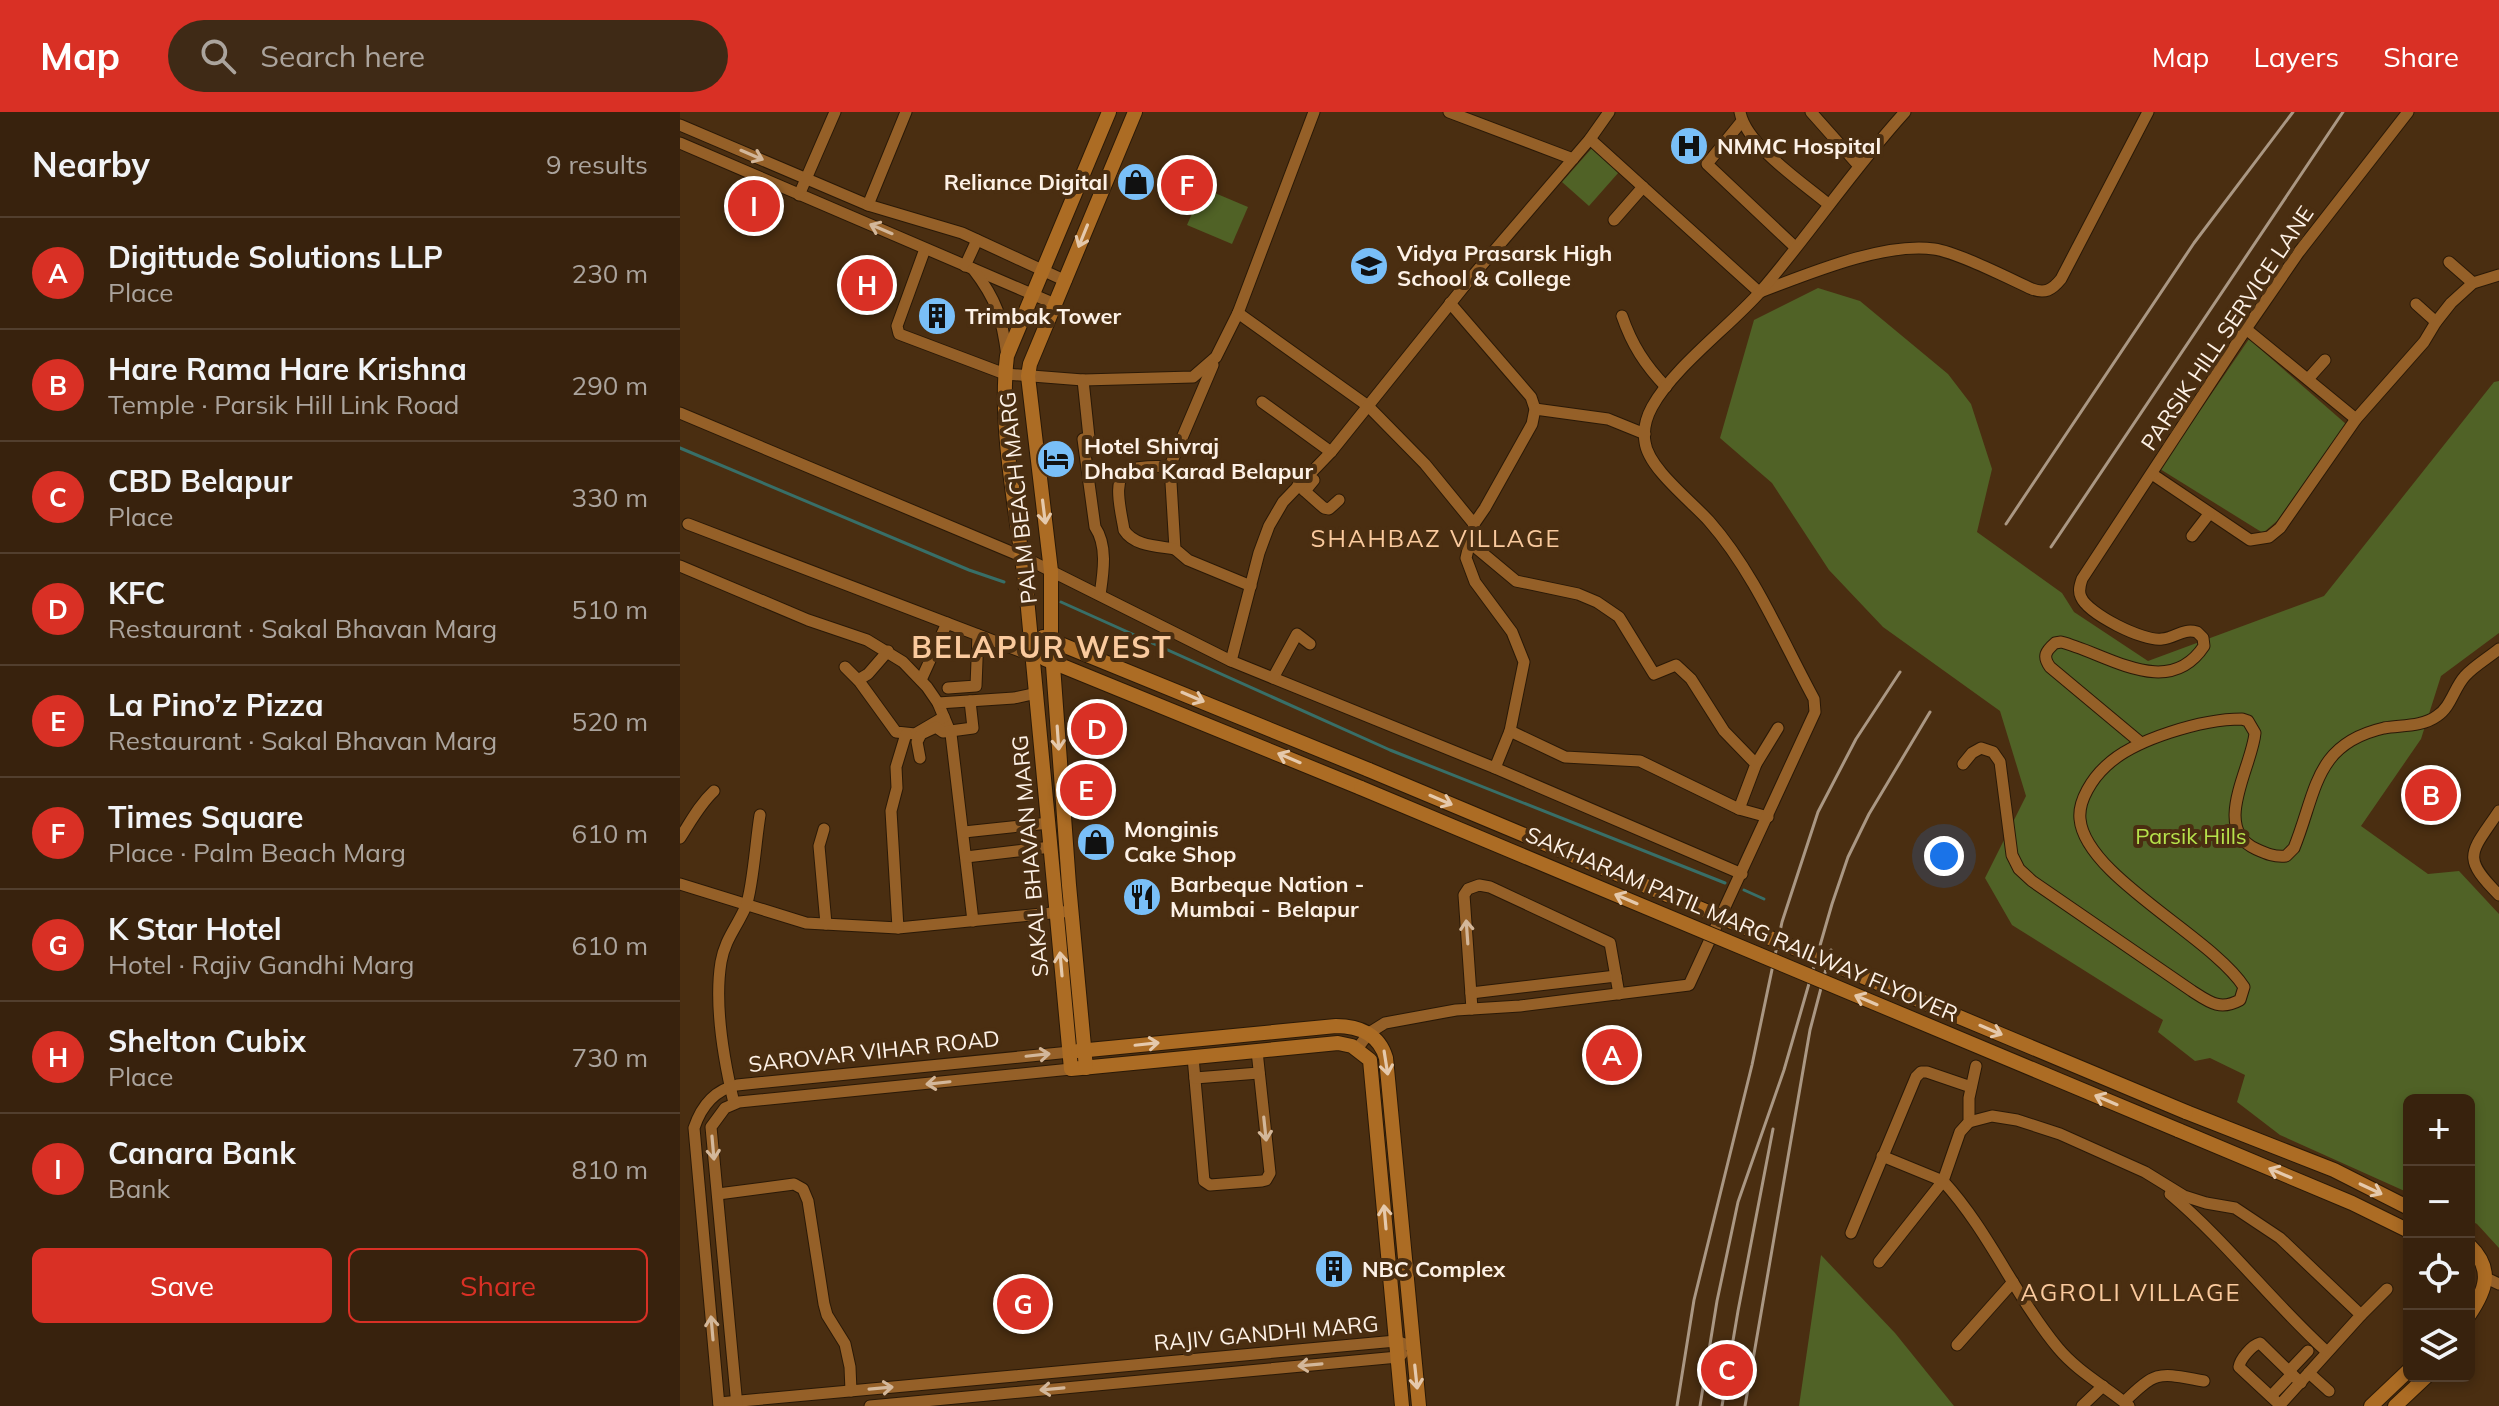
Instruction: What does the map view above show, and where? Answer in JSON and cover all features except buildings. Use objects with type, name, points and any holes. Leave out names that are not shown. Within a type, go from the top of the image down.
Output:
[{"type":"main road","name":"PALM BEACH MARG","points":[[1033,656],[1005,419],[1007,356],[1109,112]]},
{"type":"main road","name":"PALM BEACH MARG","points":[[1053,660],[1051,571],[1028,376],[1030,364],[1135,112]]},
{"type":"main road","name":"SAKHARAM PATIL MARG RAILWAY FLYOVER","points":[[1031,635],[1051,638],[2186,1112],[2334,1170],[2403,1205]]},
{"type":"main road","name":"SAKHARAM PATIL MARG RAILWAY FLYOVER","points":[[1033,656],[1053,660],[1361,788],[2352,1203],[2403,1228]]},
{"type":"main road","name":"SAKAL BHAVAN MARG","points":[[1033,656],[1051,847],[1064,912]]},
{"type":"main road","name":"SAKAL BHAVAN MARG","points":[[1053,660],[1064,912],[1078,1069]]},
{"type":"main road","points":[[1077,1051],[1336,1026],[1348,1026],[1369,1033],[1383,1048],[1386,1058],[1419,1406]]},
{"type":"main road","points":[[1078,1069],[1338,1043],[1357,1049],[1370,1060],[1402,1406]]},
{"type":"main road","points":[[2472,1310],[2493,1281],[2475,1252]]},
{"type":"main road","points":[[2371,1406],[2403,1376]]},
{"type":"main road","points":[[2395,1406],[2421,1382]]},
{"type":"street","points":[[799,195],[835,112]]},
{"type":"street","points":[[868,205],[906,112]]},
{"type":"street","points":[[1175,549],[1170,466],[1238,313],[1314,112]]},
{"type":"street","points":[[1449,112],[1479,117],[1573,159]]},
{"type":"street","points":[[1302,488],[1609,112]]},
{"type":"street","points":[[1811,112],[1859,166]]},
{"type":"street","points":[[1357,1049],[1369,1033],[1385,1023],[1472,1009],[1689,985],[1815,712],[1814,699],[1747,574],[1711,523],[1650,459],[1645,444],[1645,424],[1666,387],[1759,292],[1905,112]]},
{"type":"street","points":[[1759,292],[1829,267],[1906,247],[1937,249],[2032,289],[2049,291],[2061,279],[2148,112]]},
{"type":"street","name":"PARSIK HILL SERVICE LANE","points":[[2141,743],[2050,667],[2045,656],[2047,650],[2061,642],[2128,668],[2151,673],[2178,668],[2204,646],[2203,638],[2190,630],[2164,639],[2138,637],[2089,606],[2081,599],[2079,589],[2299,252],[2408,112]]},
{"type":"street","points":[[1795,247],[1707,164],[1741,116],[1770,154],[1828,204]]},
{"type":"street","points":[[680,125],[868,205],[962,233],[1066,281]]},
{"type":"street","points":[[1590,139],[1759,292]]},
{"type":"street","points":[[680,143],[1055,304]]},
{"type":"street","points":[[1614,220],[1643,187]]},
{"type":"street","points":[[969,267],[977,240]]},
{"type":"street","points":[[925,249],[897,331],[1005,374],[1083,380],[1185,379],[1200,372],[1216,357]]},
{"type":"street","points":[[2449,262],[2473,283]]},
{"type":"street","points":[[969,267],[990,291],[998,307],[1007,356]]},
{"type":"street","points":[[2152,474],[2250,540],[2269,537],[2280,528],[2356,419],[2424,342],[2436,322],[2473,283],[2499,275]]},
{"type":"street","points":[[1450,303],[1531,397],[1535,409],[1532,424],[1474,524],[1466,558],[1475,582],[1512,632],[1524,662],[1510,731],[1495,768]]},
{"type":"street","points":[[2416,304],[2436,322]]},
{"type":"street","points":[[1238,313],[1368,406],[1425,464],[1474,524]]},
{"type":"street","points":[[1622,316],[1632,345],[1666,387]]},
{"type":"street","points":[[2246,329],[2356,419]]},
{"type":"street","points":[[2308,379],[2325,360]]},
{"type":"street","points":[[1083,380],[1096,508]]},
{"type":"street","points":[[1262,402],[1331,452]]},
{"type":"street","points":[[1535,409],[1608,419],[1645,434]]},
{"type":"street","points":[[680,413],[1023,557],[1231,661],[1495,768],[1742,874]]},
{"type":"street","points":[[1083,439],[1092,514],[1104,559],[1100,595]]},
{"type":"street","points":[[1170,466],[1129,469],[1119,482],[1124,530],[1128,537],[1137,542],[1175,549],[1188,560],[1251,586]]},
{"type":"street","points":[[1231,661],[1269,526],[1283,502],[1314,480]]},
{"type":"street","points":[[1302,488],[1329,509],[1339,500]]},
{"type":"street","points":[[2192,536],[2209,514]]},
{"type":"street","points":[[688,524],[1033,656]]},
{"type":"street","points":[[1468,541],[1516,581],[1578,594],[1619,617],[1654,674],[1676,665],[1691,679],[1724,731],[1756,764]]},
{"type":"street","points":[[680,566],[808,620],[867,640],[926,677],[950,730],[973,921]]},
{"type":"street","points":[[926,677],[947,623]]},
{"type":"street","points":[[1273,678],[1297,634],[1310,644]]},
{"type":"street","points":[[920,758],[919,735],[936,727],[943,732],[973,728],[964,702],[950,688],[976,686],[978,635]]},
{"type":"street","points":[[1963,764],[1981,748],[1993,752],[2000,762],[2012,855],[2019,869],[2032,881],[2192,991],[2217,1006],[2229,1006],[2240,1000],[2244,987],[2237,975],[2198,940],[2129,887],[2098,856],[2087,840],[2079,820],[2082,804],[2097,775],[2109,763],[2141,743],[2174,731],[2234,719],[2248,721],[2253,727],[2255,739],[2235,807],[2236,828],[2247,845],[2273,857],[2286,856],[2294,848],[2325,762],[2337,750],[2360,735],[2424,723],[2439,716],[2465,675],[2499,649]]},
{"type":"street","points":[[858,680],[877,666],[888,651]]},
{"type":"street","points":[[845,667],[858,680],[891,727],[906,734],[915,734],[944,717]]},
{"type":"street","points":[[938,703],[1037,693]]},
{"type":"street","points":[[1739,809],[1756,764],[1778,728]]},
{"type":"street","points":[[1510,731],[1565,757],[1640,761],[1739,809],[1768,817]]},
{"type":"street","points":[[898,928],[891,811],[897,788],[896,767],[906,734]]},
{"type":"street","points":[[680,838],[698,809],[714,791]]},
{"type":"street","points":[[2499,811],[2479,842],[2473,862],[2476,870],[2499,895]]},
{"type":"street","points":[[734,1103],[726,1074],[719,983],[729,934],[746,905],[760,815]]},
{"type":"street","points":[[964,834],[1049,825]]},
{"type":"street","points":[[824,829],[819,846],[826,924]]},
{"type":"street","points":[[966,857],[1051,847]]},
{"type":"street","points":[[680,884],[806,923],[898,928],[1064,912]]},
{"type":"street","points":[[1472,1009],[1464,895],[1468,889],[1479,885],[1490,887],[1607,941],[1611,946],[1619,994]]},
{"type":"street","points":[[1471,993],[1616,976]]},
{"type":"street","name":"SAROVAR VIHAR ROAD","points":[[719,1405],[694,1128],[700,1110],[714,1095],[730,1086],[1077,1051]]},
{"type":"street","points":[[1193,1057],[1204,1181],[1210,1185],[1262,1181],[1270,1173],[1257,1051]]},
{"type":"street","points":[[1969,1122],[1976,1066]]},
{"type":"street","name":"SAROVAR VIHAR ROAD","points":[[737,1404],[711,1127],[725,1108],[734,1103],[1078,1069]]},
{"type":"street","points":[[1851,1233],[1916,1077],[1921,1072],[1927,1072],[1971,1087]]},
{"type":"street","points":[[1195,1078],[1259,1073]]},
{"type":"street","points":[[1879,1262],[1943,1181],[1960,1132],[1969,1122],[1992,1116],[2017,1120],[2060,1134],[2145,1172],[2184,1196],[2235,1208],[2280,1238],[2361,1315]]},
{"type":"street","points":[[1882,1156],[1943,1181],[1965,1204],[2013,1282],[2059,1348],[2086,1376],[2126,1404],[2147,1380],[2156,1375],[2204,1381]]},
{"type":"street","points":[[2145,1172],[2203,1222],[2272,1300],[2326,1351]]},
{"type":"street","points":[[718,1194],[794,1184],[803,1189],[808,1201],[827,1315],[845,1344],[851,1391]]},
{"type":"street","points":[[1957,1345],[2013,1282]]},
{"type":"street","points":[[2329,1391],[2298,1375],[2260,1343],[2240,1363],[2239,1367],[2277,1402],[2298,1375],[2387,1289]]},
{"type":"street","name":"RAJIV GANDHI MARG","points":[[719,1405],[1396,1341],[1413,1347]]},
{"type":"street","name":"RAJIV GANDHI MARG","points":[[870,1406],[1398,1357],[1413,1347]]},
{"type":"street","points":[[2298,1375],[2308,1351]]},
{"type":"street","points":[[1215,1357],[1217,1374]]},
{"type":"street","points":[[2082,1406],[2103,1386]]},
{"type":"green space","points":[[1592,148],[1619,172],[1589,206],[1562,182]]},
{"type":"green space","points":[[1203,188],[1248,207],[1232,244],[1187,225]]},
{"type":"green space","name":"Parsik Hills","points":[[1818,288],[1860,301],[1948,374],[1971,404],[1992,469],[1977,532],[2062,593],[2074,612],[2148,661],[2324,596],[2494,382],[2499,381],[2499,633],[2441,676],[2421,739],[2361,826],[2428,874],[2459,871],[2499,914],[2499,1248],[2475,1223],[2475,1094],[2403,1094],[2403,1190],[2280,1135],[2237,1102],[2245,1075],[2210,1058],[2195,1061],[2158,1032],[2163,1020],[2012,925],[1985,878],[2026,796],[2000,711],[1883,627],[1829,570],[1772,483],[1720,438],[1754,320]]},
{"type":"green space","points":[[2249,339],[2346,424],[2277,521],[2263,533],[2160,469]]},
{"type":"green space","points":[[1821,1255],[1895,1333],[1954,1406],[1799,1406]]},
{"type":"waterway","points":[[680,448],[1004,582]]},
{"type":"waterway","points":[[1061,602],[1390,750],[1725,883]]},
{"type":"waterway","points":[[1744,890],[1764,899]]},
{"type":"railway","points":[[2006,524],[2194,243],[2293,112]]},
{"type":"railway","points":[[2051,547],[2343,112]]},
{"type":"railway","points":[[1677,1406],[1694,1300],[1752,1065],[1782,922],[1818,812],[1856,739],[1900,672]]},
{"type":"railway","points":[[1700,1406],[1717,1301],[1738,1202],[1784,1070],[1832,904],[1848,857],[1869,814],[1930,712]]},
{"type":"railway","points":[[1745,1406],[1810,1030],[1831,950]]},
{"type":"railway","points":[[1722,1406],[1773,1129]]},
{"type":"place","name":"NMMC Hospital","points":[[1689,146]]},
{"type":"place","name":"Reliance Digital","points":[[1136,182]]},
{"type":"place","name":"Times Square","points":[[1187,185]]},
{"type":"place","name":"Canara Bank","points":[[754,206]]},
{"type":"place","name":"Vidya Prasarsk High School & College","points":[[1369,266]]},
{"type":"place","name":"Shelton Cubix","points":[[867,285]]},
{"type":"place","name":"Trimbak Tower","points":[[937,316]]},
{"type":"place","name":"Hotel Shivraj Dhaba Karad Belapur","points":[[1056,459]]},
{"type":"place","name":"KFC","points":[[1097,729]]},
{"type":"place","name":"La Pino’z Pizza","points":[[1086,790]]},
{"type":"place","name":"Hare Rama Hare Krishna","points":[[2431,795]]},
{"type":"place","name":"Monginis Cake Shop","points":[[1096,842]]},
{"type":"place","name":"Barbeque Nation - Mumbai - Belapur","points":[[1142,897]]},
{"type":"place","name":"Digittude Solutions LLP","points":[[1612,1055]]},
{"type":"place","name":"NBC Complex","points":[[1334,1269]]},
{"type":"place","name":"K Star Hotel","points":[[1023,1304]]},
{"type":"place","name":"CBD Belapur","points":[[1727,1370]]},
{"type":"district","name":"SHAHBAZ VILLAGE","points":[[1436,538]]},
{"type":"district","name":"BELAPUR WEST","points":[[1042,647]]},
{"type":"district","name":"AGROLI VILLAGE","points":[[2131,1292]]}]
